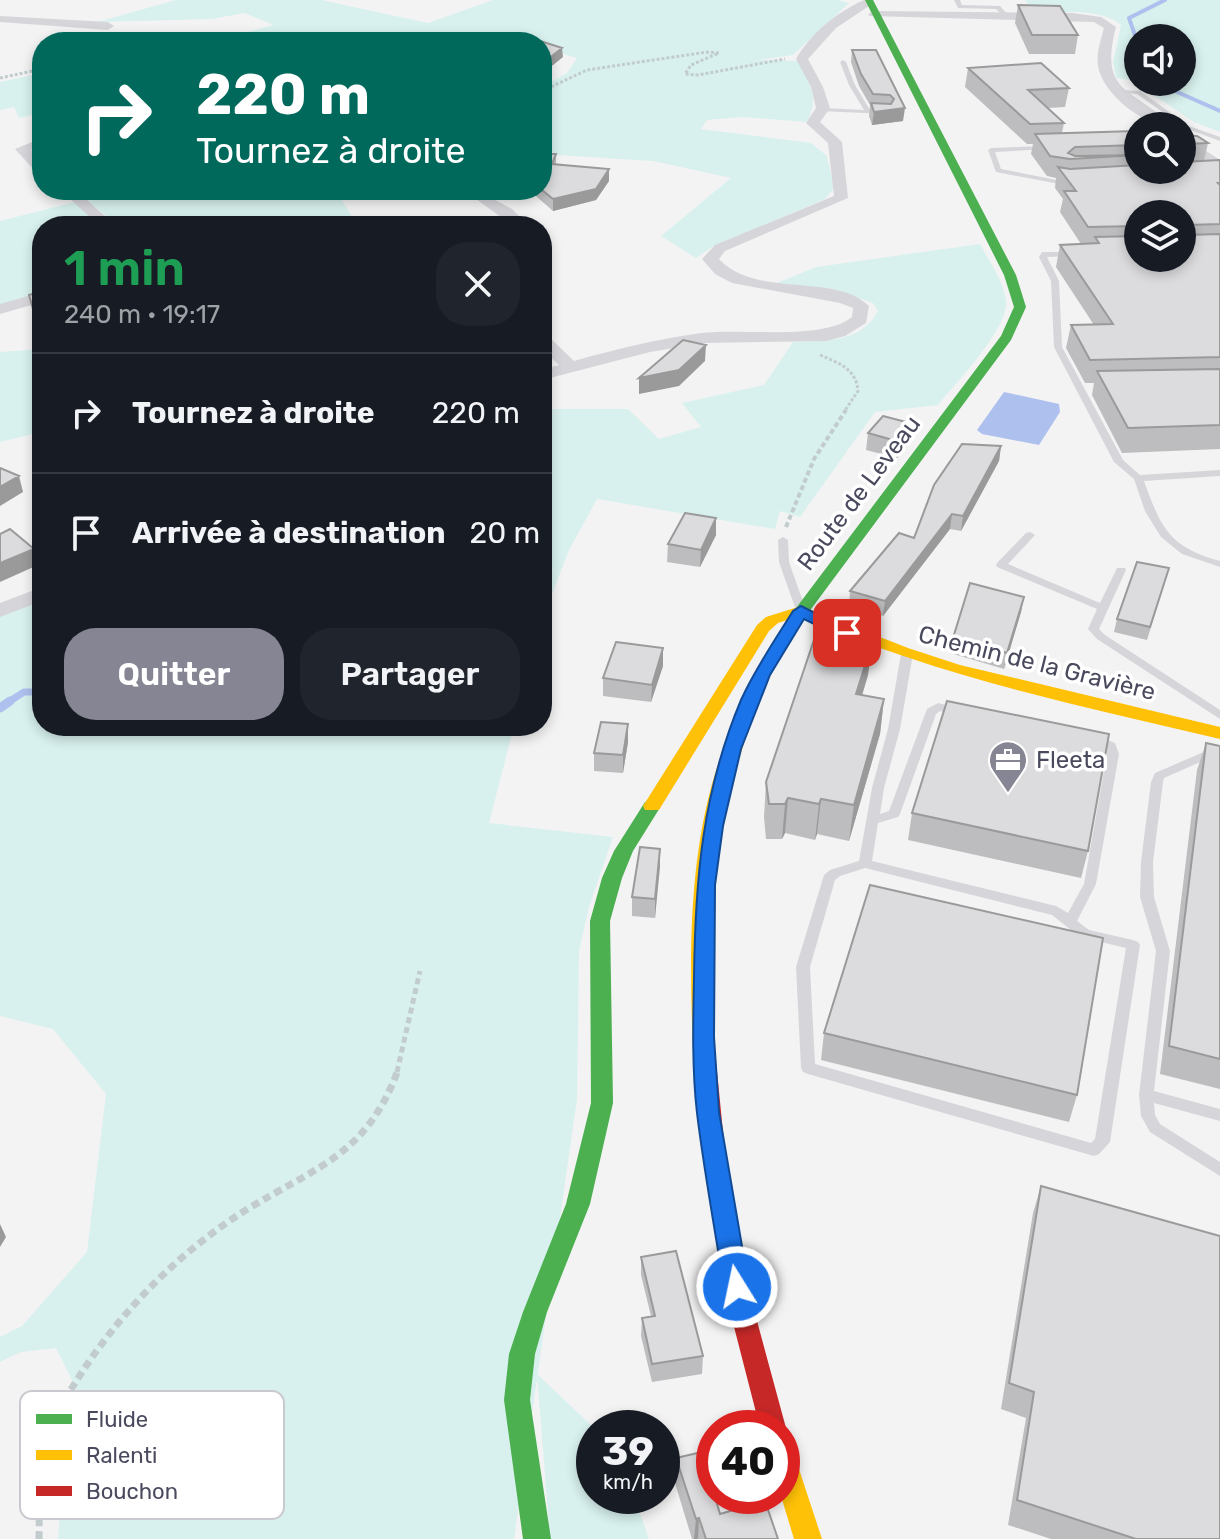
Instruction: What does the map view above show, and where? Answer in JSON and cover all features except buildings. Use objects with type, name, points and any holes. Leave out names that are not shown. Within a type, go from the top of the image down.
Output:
[{"type":"street","points":[[552,372],[686,339],[826,335],[846,331],[860,319],[861,306],[826,294],[751,283],[717,267],[710,259],[720,248],[841,198],[835,142],[813,123],[822,110],[817,87],[802,59],[807,49],[849,11],[871,5],[1006,16],[1025,13],[1083,16],[1107,23],[1110,27],[1103,63],[1108,77],[1121,92],[1147,112]]},
{"type":"street","name":"Route de Leveau","points":[[768,1410],[741,1315],[708,1112],[703,1037],[705,885],[714,826],[732,749],[762,675],[801,611],[1007,337],[1020,307],[1010,275],[871,5]]},
{"type":"street","points":[[0,19],[108,26]]},
{"type":"street","points":[[32,146],[22,149],[32,160]]},
{"type":"street","points":[[1196,153],[1217,171]]},
{"type":"street","points":[[79,200],[97,216]]},
{"type":"street","points":[[488,200],[511,216]]},
{"type":"street","points":[[0,309],[32,300]]},
{"type":"street","points":[[552,349],[571,367]]},
{"type":"street","points":[[0,611],[32,597]]},
{"type":"street","points":[[537,1539],[517,1400],[522,1354],[535,1312],[578,1204],[602,1103],[600,921],[612,878],[624,851],[742,659],[772,620],[801,611]]},
{"type":"street","name":"Chemin de la Gravière","points":[[801,611],[847,633],[978,676],[1220,733]]},
{"type":"street","points":[[800,1514],[808,1539]]},
{"type":"lane","points":[[957,0],[960,7],[998,7],[1006,16]]},
{"type":"lane","points":[[843,62],[868,112]]},
{"type":"lane","points":[[1121,92],[1138,92],[1187,127],[1220,139]]},
{"type":"lane","points":[[822,110],[888,113]]},
{"type":"lane","points":[[1053,148],[991,150],[998,171],[1066,185],[1081,184]]},
{"type":"lane","points":[[1092,253],[1045,254],[1043,257],[1055,281],[1058,347],[1119,462],[1138,478],[1157,529],[1185,553],[1220,564]]},
{"type":"lane","points":[[1080,389],[1096,389]]},
{"type":"lane","points":[[1138,478],[1220,473]]},
{"type":"lane","points":[[1030,535],[1001,565],[1103,608]]},
{"type":"lane","points":[[783,540],[784,562],[801,611]]},
{"type":"lane","points":[[1121,570],[1093,629],[1220,715]]},
{"type":"lane","points":[[865,864],[907,654]]},
{"type":"lane","points":[[872,821],[894,814],[931,712],[938,707],[967,713]]},
{"type":"lane","points":[[1070,922],[1090,884],[1113,754],[1111,746],[1084,737]]},
{"type":"lane","points":[[1220,757],[1206,755],[1159,776],[1157,782],[1147,862],[1147,897],[1163,951],[1146,1095],[1148,1116],[1155,1128],[1220,1170]]},
{"type":"lane","points":[[865,864],[1056,911],[1085,934],[1133,945],[1102,1142],[1094,1150],[808,1068],[803,967],[829,878],[835,873],[865,864]]},
{"type":"lane","points":[[1146,1095],[1220,1115]]},
{"type":"path","points":[[552,86],[587,70],[707,52],[719,53],[691,65],[685,74],[698,75],[750,63],[802,59]]},
{"type":"path","points":[[0,78],[32,71]]},
{"type":"path","points":[[783,540],[787,520],[814,459],[858,391],[859,380],[852,371],[817,354],[790,336]]},
{"type":"path","points":[[71,1391],[84,1366],[128,1312],[190,1251],[242,1213],[354,1143],[373,1121],[389,1091],[412,1020],[420,971]]},
{"type":"path","points":[[39,1539],[40,1519]]},
{"type":"shaded area","points":[[176,0],[321,0],[428,23],[493,0],[837,0],[849,3],[793,55],[759,60],[798,61],[813,99],[806,122],[741,117],[707,120],[701,129],[811,143],[827,156],[834,188],[825,199],[712,247],[696,258],[661,236],[731,178],[653,161],[552,155],[552,81],[567,73],[577,58],[552,51],[552,32],[248,32],[274,25],[244,13],[212,19],[97,22]]},
{"type":"shaded area","points":[[1025,0],[1220,0],[1220,132],[1196,123],[1196,112],[1179,112],[1155,96],[1196,96],[1196,24],[1124,24],[1124,79],[1116,78],[1113,62],[1121,25],[1112,19],[1079,12],[1034,13]]},
{"type":"shaded area","points":[[32,75],[32,115],[19,118],[14,107],[0,110],[0,82]]},
{"type":"shaded area","points":[[86,200],[342,200],[352,216],[106,216]]},
{"type":"shaded area","points":[[75,202],[90,216],[32,216],[32,295],[0,306],[0,221]]},
{"type":"shaded area","points":[[980,244],[1002,286],[1005,312],[991,340],[938,405],[875,412],[800,517],[780,511],[775,529],[597,499],[569,550],[552,594],[552,409],[628,409],[659,439],[701,427],[682,403],[764,385],[793,342],[842,338],[871,321],[878,311],[873,303],[833,289],[772,285],[816,267]]},
{"type":"shaded area","points":[[32,350],[32,434],[0,442],[0,352]]},
{"type":"shaded area","points":[[32,603],[32,736],[511,736],[489,823],[613,837],[589,907],[579,951],[577,1099],[514,1539],[58,1539],[59,1519],[284,1519],[284,1391],[78,1391],[56,1348],[21,1352],[0,1362],[0,1337],[22,1326],[87,1252],[106,1094],[53,1029],[0,1016],[0,617]]},
{"type":"shaded area","points":[[537,1374],[576,1411],[576,1514],[640,1514],[649,1539],[550,1539]]},
{"type":"water","points":[[1004,392],[1059,404],[1060,412],[1039,445],[982,434],[977,430]]},
{"type":"waterway","points":[[1131,24],[1129,18],[1165,0]]},
{"type":"waterway","points":[[1186,96],[1220,111]]},
{"type":"waterway","points":[[9,702],[24,692],[32,692]]},
{"type":"waterway","points":[[0,708],[9,702]]},
{"type":"traffic: fast","points":[[742,723],[762,675],[793,623],[1007,337],[1020,307],[1010,275],[869,0]]},
{"type":"traffic: fast","points":[[537,1539],[517,1400],[522,1354],[535,1312],[578,1204],[602,1103],[600,921],[612,878],[624,851],[652,806]]},
{"type":"traffic: slow","points":[[652,806],[763,628],[772,620],[801,611],[851,633],[954,668],[1220,733]]},
{"type":"traffic: slow","points":[[704,1051],[701,969],[704,884],[717,801],[742,723]]},
{"type":"traffic: slow","points":[[800,1514],[808,1539]]},
{"type":"traffic: jam","points":[[704,1051],[715,1162],[735,1284],[768,1410]]},
{"type":"place","name":"Fleeta","points":[[1008,794]]},
{"type":"route","points":[[737,1287],[717,1179],[703,1037],[705,885],[714,826],[732,749],[749,702],[787,631],[801,611],[847,633]]}]
